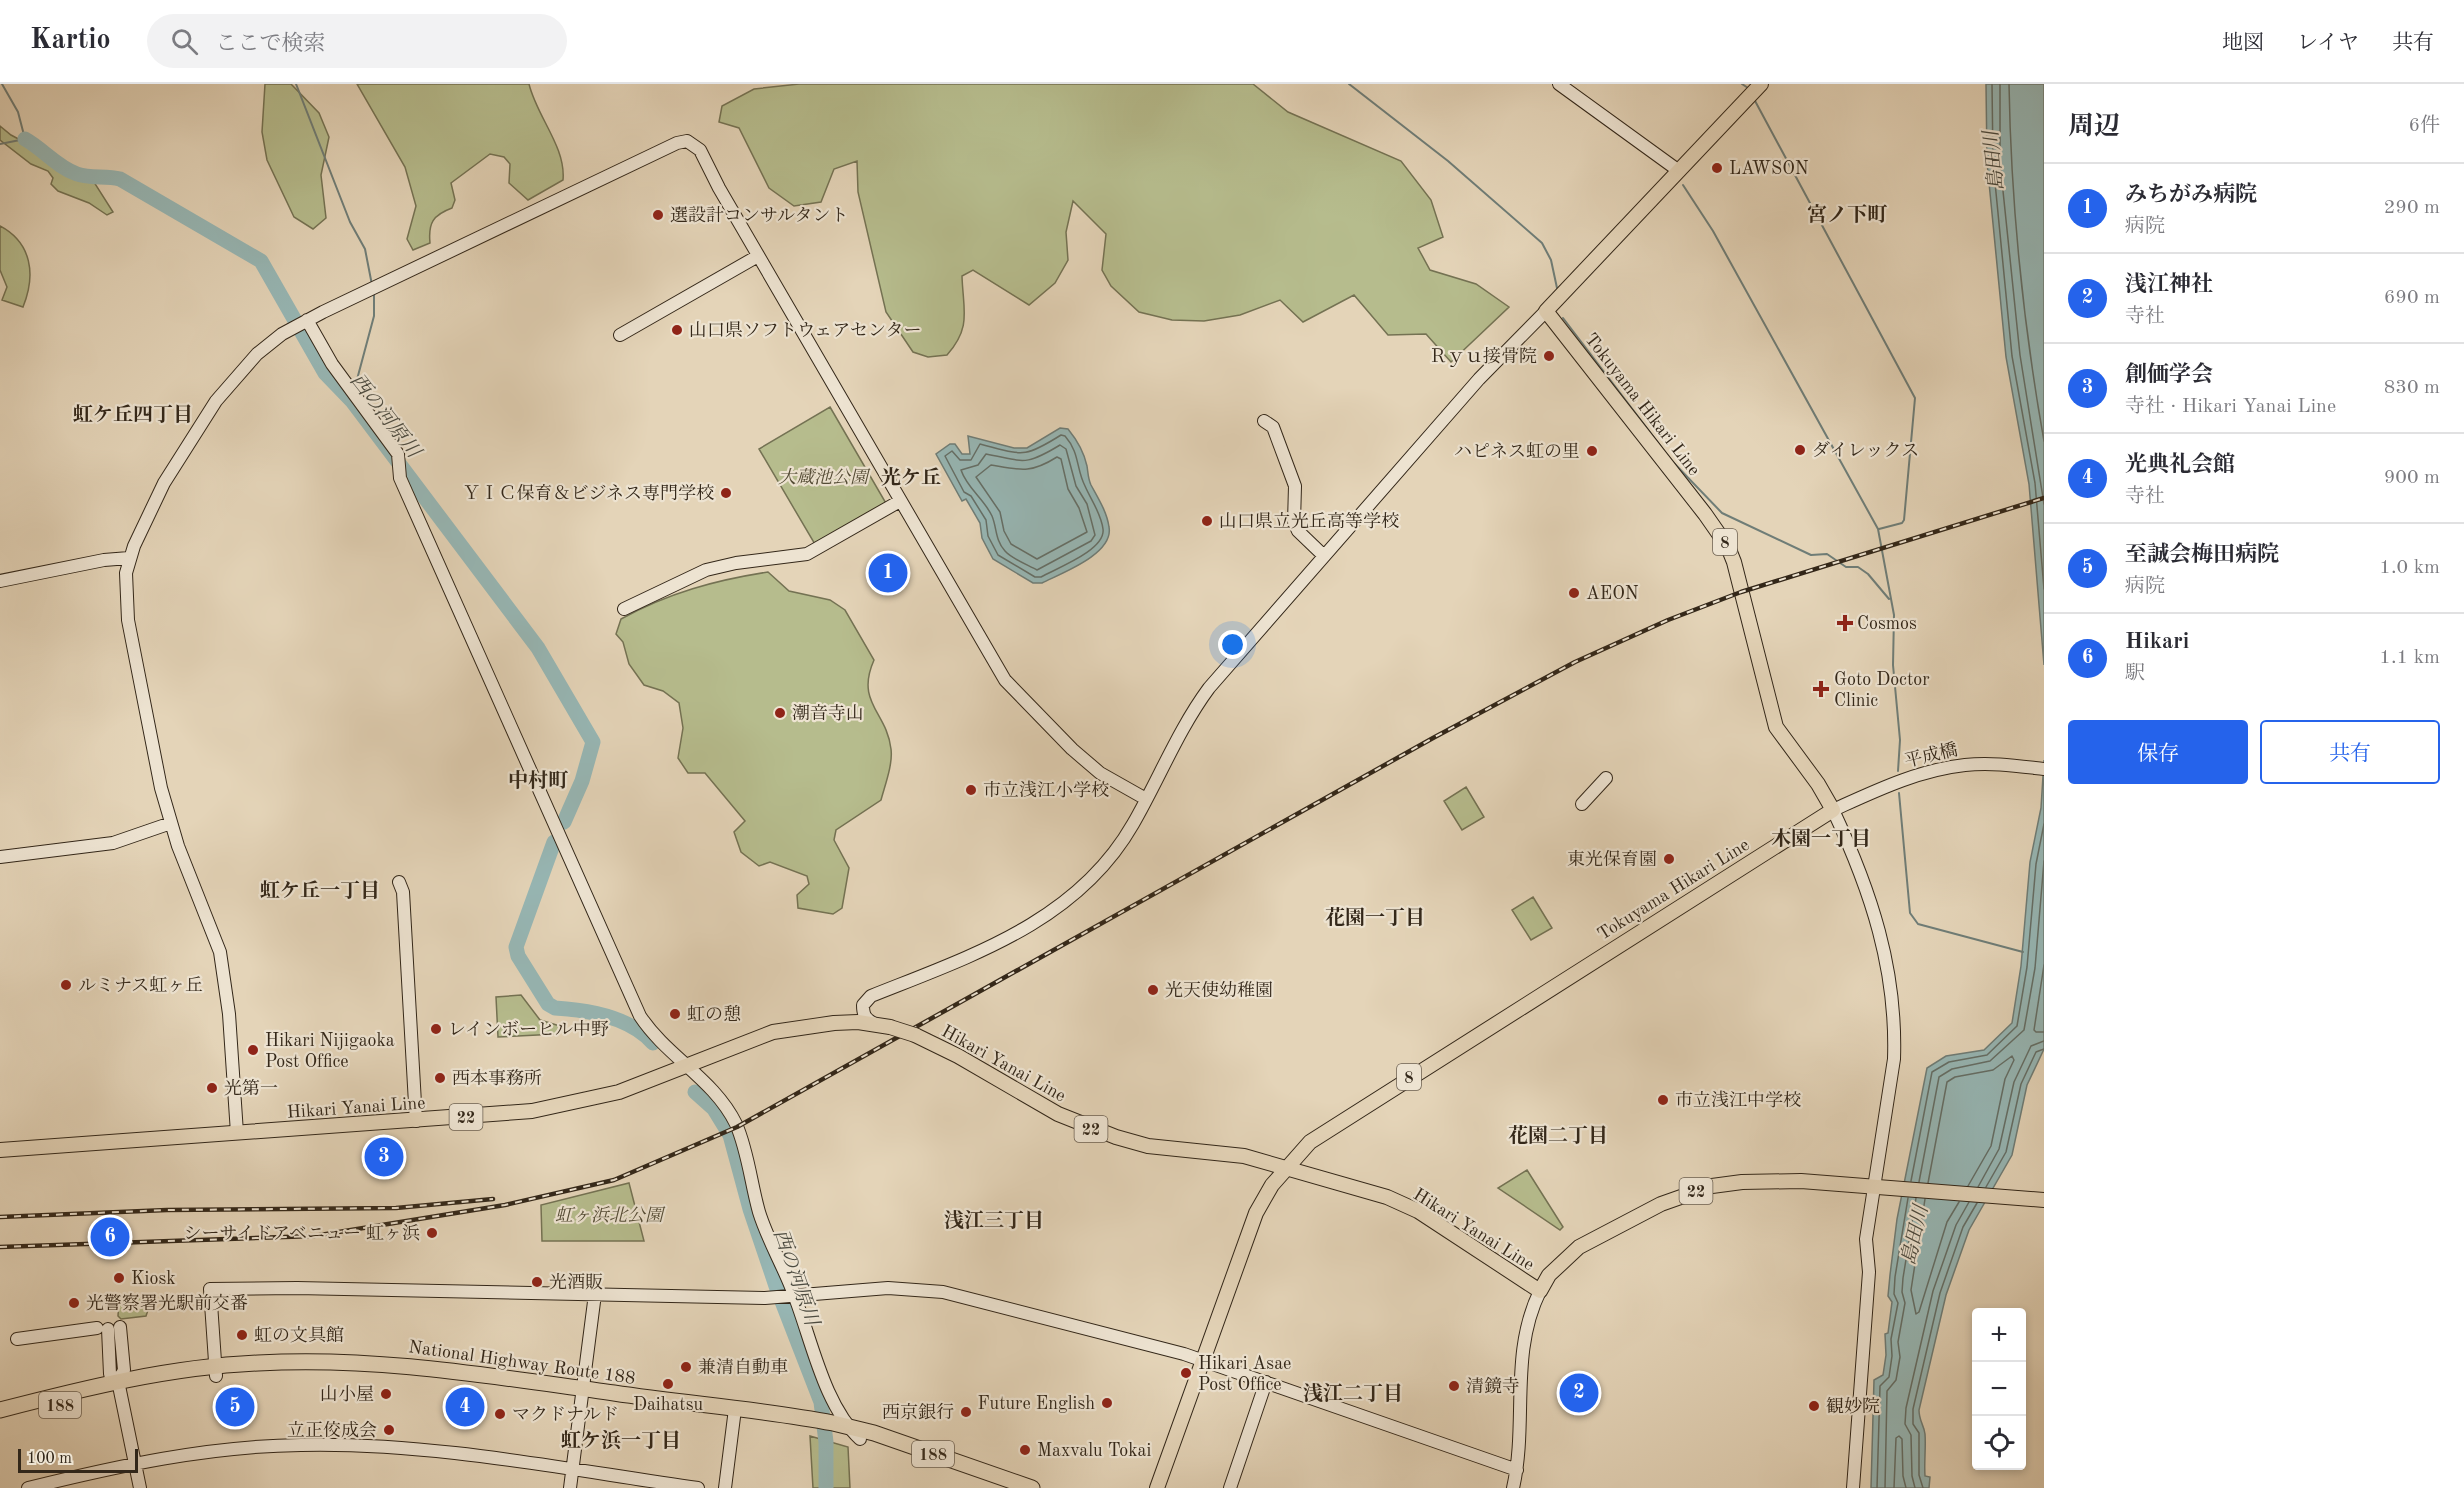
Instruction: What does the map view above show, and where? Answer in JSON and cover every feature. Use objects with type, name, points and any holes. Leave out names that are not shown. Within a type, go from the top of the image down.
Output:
[{"type":"highway","name":"National Highway Route 188","points":[[0,1410],[119,1386],[173,1380],[215,1371],[360,1371],[583,1393],[874,1433],[1032,1488]]},
{"type":"highway","name":"National Highway Route 188","points":[[0,1419],[119,1386]]},
{"type":"highway","name":"National Highway Route 188","points":[[840,1428],[860,1439],[1004,1488]]},
{"type":"main road","points":[[1546,311],[1761,84]]},
{"type":"main road","name":"Tokuyama Hikari Line","points":[[1157,1488],[1256,1213],[1272,1185],[1310,1142],[1329,1127],[1833,810],[1818,784],[1776,727],[1728,547],[1706,514],[1546,311]]},
{"type":"main road","name":"Hikari Yanai Line","points":[[0,1150],[416,1122],[532,1111],[620,1092],[773,1032],[834,1023],[874,1024],[915,1035],[1084,1126],[1148,1146],[1244,1156],[1388,1197],[1418,1212],[1540,1291],[1549,1275],[1579,1247],[1685,1194],[1742,1182],[1801,1181],[2044,1200]]},
{"type":"street","points":[[1559,84],[1678,171]]},
{"type":"street","points":[[237,1133],[229,1014],[220,952],[171,823],[161,788],[128,620],[125,597],[129,558],[173,467],[216,401],[257,354],[282,334],[677,143],[687,141],[700,150],[758,256],[1005,680],[1042,720],[1100,773],[1146,799]]},
{"type":"street","points":[[621,335],[758,256]]},
{"type":"street","points":[[874,1024],[863,1014],[863,1005],[872,996],[1009,939],[1059,908],[1093,878],[1114,853],[1146,799],[1194,707],[1209,688],[1479,379],[1546,311]]},
{"type":"street","points":[[307,320],[332,364],[398,454],[400,478],[640,1016],[716,1095],[737,1127],[784,1297],[819,1367],[840,1416],[840,1428]]},
{"type":"street","points":[[1264,421],[1273,427],[1294,486],[1294,522],[1298,531],[1323,555]]},
{"type":"street","points":[[624,609],[706,570],[736,563],[807,554],[900,501]]},
{"type":"street","points":[[0,581],[104,560],[129,558]]},
{"type":"street","name":"平成橋","points":[[1833,810],[1905,779],[1967,765],[2044,769]]},
{"type":"street","points":[[1582,804],[1606,778]]},
{"type":"street","points":[[1833,810],[1865,884],[1891,979],[1894,1059],[1880,1187],[1866,1239],[1869,1272],[1853,1488]]},
{"type":"street","points":[[0,857],[113,843],[171,823]]},
{"type":"street","points":[[399,882],[403,902],[416,1122]]},
{"type":"street","points":[[215,1371],[210,1289],[297,1288],[784,1297],[888,1288],[943,1292],[1203,1360],[1517,1470]]},
{"type":"street","points":[[1514,1488],[1517,1470],[1521,1353],[1530,1312],[1540,1291]]},
{"type":"street","points":[[570,1488],[595,1294]]},
{"type":"street","points":[[17,1339],[108,1328],[110,1374],[119,1386],[140,1488]]},
{"type":"street","points":[[1230,1488],[1266,1382]]},
{"type":"street","points":[[725,1488],[735,1413]]},
{"type":"street","points":[[28,1488],[134,1462],[315,1444],[434,1452],[698,1488]]},
{"type":"green space","points":[[265,84],[291,84],[319,113],[329,137],[321,175],[326,218],[313,229],[294,217],[267,160],[262,132]]},
{"type":"green space","points":[[357,84],[529,84],[556,144],[563,168],[563,180],[528,200],[509,183],[510,164],[504,157],[490,154],[451,183],[455,200],[452,208],[440,214],[433,221],[430,243],[413,250],[407,239],[416,206],[405,167]]},
{"type":"green space","points":[[799,84],[1253,84],[1288,112],[1401,161],[1431,200],[1443,237],[1418,248],[1430,270],[1476,284],[1509,307],[1451,362],[1426,334],[1388,335],[1354,295],[1303,322],[1280,300],[1240,315],[1204,321],[1172,320],[1139,312],[1111,286],[1102,270],[1106,234],[1073,201],[1066,232],[1068,260],[1055,283],[1029,305],[973,270],[962,276],[964,318],[960,336],[947,355],[928,357],[913,352],[886,312],[858,192],[857,161],[834,169],[821,202],[794,206],[769,188],[739,128],[719,122],[722,106],[754,89]]},
{"type":"green space","points":[[0,126],[11,135],[43,152],[63,170],[94,182],[113,212],[107,215],[89,203],[58,191],[51,184],[53,178],[48,171],[31,164],[0,140]]},
{"type":"green space","points":[[0,226],[19,241],[28,261],[29,283],[23,307],[2,300],[7,287],[0,270]]},
{"type":"green space","name":"大蔵池公園","points":[[830,407],[887,505],[816,546],[759,449]]},
{"type":"green space","points":[[768,572],[789,591],[830,600],[845,610],[874,660],[868,687],[891,749],[890,768],[881,800],[836,830],[834,840],[849,868],[842,908],[833,914],[798,908],[797,895],[809,884],[807,876],[770,862],[759,866],[741,852],[734,832],[745,821],[705,773],[688,773],[678,758],[683,728],[679,703],[663,691],[644,685],[629,664],[623,642],[616,634],[621,619],[656,602],[711,584]]},
{"type":"green space","points":[[1466,787],[1484,817],[1462,830],[1444,801]]},
{"type":"green space","points":[[1533,897],[1552,928],[1531,940],[1512,910]]},
{"type":"green space","points":[[521,995],[540,1020],[560,1026],[557,1034],[498,1037],[496,997]]},
{"type":"green space","points":[[1527,1170],[1563,1227],[1560,1230],[1498,1188]]},
{"type":"green space","name":"虹ヶ浜北公園","points":[[629,1183],[644,1241],[542,1241],[541,1205]]},
{"type":"green space","points":[[143,1297],[150,1304],[146,1316],[121,1319],[118,1316],[119,1299]]},
{"type":"green space","points":[[810,1436],[848,1447],[850,1488],[813,1488]]},
{"type":"water","name":"島田川","points":[[1986,84],[2044,84],[2044,665],[2029,484],[2006,357],[1987,162]]},
{"type":"water","points":[[1060,428],[1068,429],[1082,451],[1090,483],[1106,516],[1109,527],[1108,537],[1103,546],[1085,561],[1042,583],[1033,583],[993,559],[982,538],[980,523],[966,499],[962,501],[936,454],[950,444],[955,444],[962,454],[970,454],[968,436],[1014,448],[1027,448]]},
{"type":"water","name":"島田川","points":[[2044,760],[2044,1049],[2027,1085],[2012,1155],[1969,1230],[1946,1295],[1919,1410],[1925,1434],[1925,1476],[1930,1477],[1929,1488],[1871,1488],[1874,1380],[1883,1375],[1886,1355],[1885,1334],[1888,1333],[1892,1302],[1888,1296],[1897,1219],[1927,1068],[1946,1056],[1984,1050],[2012,1023],[2021,966],[2030,862],[2041,808]]},
{"type":"waterway","points":[[0,144],[25,139],[18,112],[2,84]]},
{"type":"waterway","points":[[296,84],[350,222],[365,249],[372,285]]},
{"type":"waterway","points":[[1349,84],[1448,161],[1542,243],[1551,260],[1557,288]]},
{"type":"waterway","points":[[1742,84],[1748,88]]},
{"type":"waterway","points":[[1754,99],[1915,398],[1904,520],[1902,523],[1879,529]]},
{"type":"waterway","name":"西の河原川","points":[[25,139],[63,167],[77,174],[120,179],[261,261],[325,373],[352,401],[538,648],[593,742],[582,781],[564,822]]},
{"type":"waterway","points":[[1683,185],[1713,231],[1878,529],[1894,615],[1893,665],[1900,740],[1898,771]]},
{"type":"waterway","points":[[355,387],[374,316],[374,293]]},
{"type":"waterway","points":[[1563,318],[1662,448]]},
{"type":"waterway","points":[[1671,460],[1722,513],[1811,555],[1827,554],[1846,567],[1858,567],[1868,574],[1889,599]]},
{"type":"waterway","points":[[1899,793],[1910,913],[1918,924],[2023,952]]},
{"type":"waterway","name":"西の河原川","points":[[554,842],[516,947],[518,956],[548,1004],[555,1008],[608,1016],[633,1027],[653,1043]]},
{"type":"waterway","name":"西の河原川","points":[[695,1092],[714,1109],[730,1135],[750,1209],[776,1286],[821,1402],[826,1442],[826,1488]]},
{"type":"railway","points":[[0,1247],[314,1236],[505,1205],[614,1180],[737,1127],[1433,738],[1575,662],[1668,620],[1741,592],[2044,498]]},
{"type":"railway","points":[[0,1217],[167,1210],[396,1208],[493,1199]]},
{"type":"place","name":"LAWSON","points":[[1717,168]]},
{"type":"place","name":"選設計コンサルタント","points":[[658,215]]},
{"type":"place","name":"山口県ソフトウェアセンター","points":[[677,330]]},
{"type":"place","name":"Ｒｙｕ接骨院","points":[[1549,356]]},
{"type":"place","name":"ダイレックス","points":[[1800,450]]},
{"type":"place","name":"ハピネス虹の里","points":[[1592,451]]},
{"type":"place","name":"ＹＩＣ保育＆ビジネス専門学校","points":[[726,493]]},
{"type":"place","name":"山口県立光丘高等学校","points":[[1207,521]]},
{"type":"place","name":"みちがみ病院","points":[[888,573]]},
{"type":"place","name":"AEON","points":[[1574,593]]},
{"type":"place","name":"Cosmos","points":[[1845,623]]},
{"type":"place","name":"Goto Doctor Clinic","points":[[1821,689]]},
{"type":"place","name":"潮音寺山","points":[[780,713]]},
{"type":"place","name":"市立浅江小学校","points":[[971,790]]},
{"type":"place","name":"東光保育園","points":[[1669,859]]},
{"type":"place","name":"ルミナス虹ヶ丘","points":[[66,985]]},
{"type":"place","name":"光天使幼稚園","points":[[1153,990]]},
{"type":"place","name":"虹の憩","points":[[675,1014]]},
{"type":"place","name":"レインボーヒル中野","points":[[436,1029]]},
{"type":"place","name":"Hikari Nijigaoka Post Office","points":[[253,1050]]},
{"type":"place","name":"西本事務所","points":[[440,1078]]},
{"type":"place","name":"光第一","points":[[212,1088]]},
{"type":"place","name":"市立浅江中学校","points":[[1663,1100]]},
{"type":"place","name":"創価学会","points":[[384,1157]]},
{"type":"place","name":"シーサイドアベニュー 虹ヶ浜","points":[[432,1233]]},
{"type":"place","name":"Hikari","points":[[110,1237]]},
{"type":"place","name":"Kiosk","points":[[119,1278]]},
{"type":"place","name":"光酒販","points":[[537,1282]]},
{"type":"place","name":"光警察署光駅前交番","points":[[74,1303]]},
{"type":"place","name":"虹の文具館","points":[[242,1335]]},
{"type":"place","name":"兼清自動車","points":[[686,1367]]},
{"type":"place","name":"Hikari Asae Post Office","points":[[1186,1373]]},
{"type":"place","name":"Daihatsu","points":[[668,1384]]},
{"type":"place","name":"清鏡寺","points":[[1454,1386]]},
{"type":"place","name":"浅江神社","points":[[1579,1393]]},
{"type":"place","name":"山小屋","points":[[386,1394]]},
{"type":"place","name":"Future English","points":[[1107,1403]]},
{"type":"place","name":"観妙院","points":[[1814,1406]]},
{"type":"place","name":"至誠会梅田病院","points":[[235,1407]]},
{"type":"place","name":"光典礼会館","points":[[465,1407]]},
{"type":"place","name":"西京銀行","points":[[966,1412]]},
{"type":"place","name":"マクドナルド","points":[[500,1414]]},
{"type":"place","name":"立正佼成会","points":[[389,1430]]},
{"type":"place","name":"Maxvalu Tokai","points":[[1025,1450]]},
{"type":"district","name":"宮ノ下町","points":[[1847,214]]},
{"type":"district","name":"虹ケ丘四丁目","points":[[133,414]]},
{"type":"district","name":"光ケ丘","points":[[911,477]]},
{"type":"district","name":"中村町","points":[[538,780]]},
{"type":"district","name":"木園一丁目","points":[[1821,838]]},
{"type":"district","name":"虹ケ丘一丁目","points":[[320,890]]},
{"type":"district","name":"花園一丁目","points":[[1375,917]]},
{"type":"district","name":"花園二丁目","points":[[1558,1135]]},
{"type":"district","name":"浅江三丁目","points":[[994,1220]]},
{"type":"district","name":"浅江二丁目","points":[[1353,1393]]},
{"type":"district","name":"虹ケ浜一丁目","points":[[621,1440]]}]
